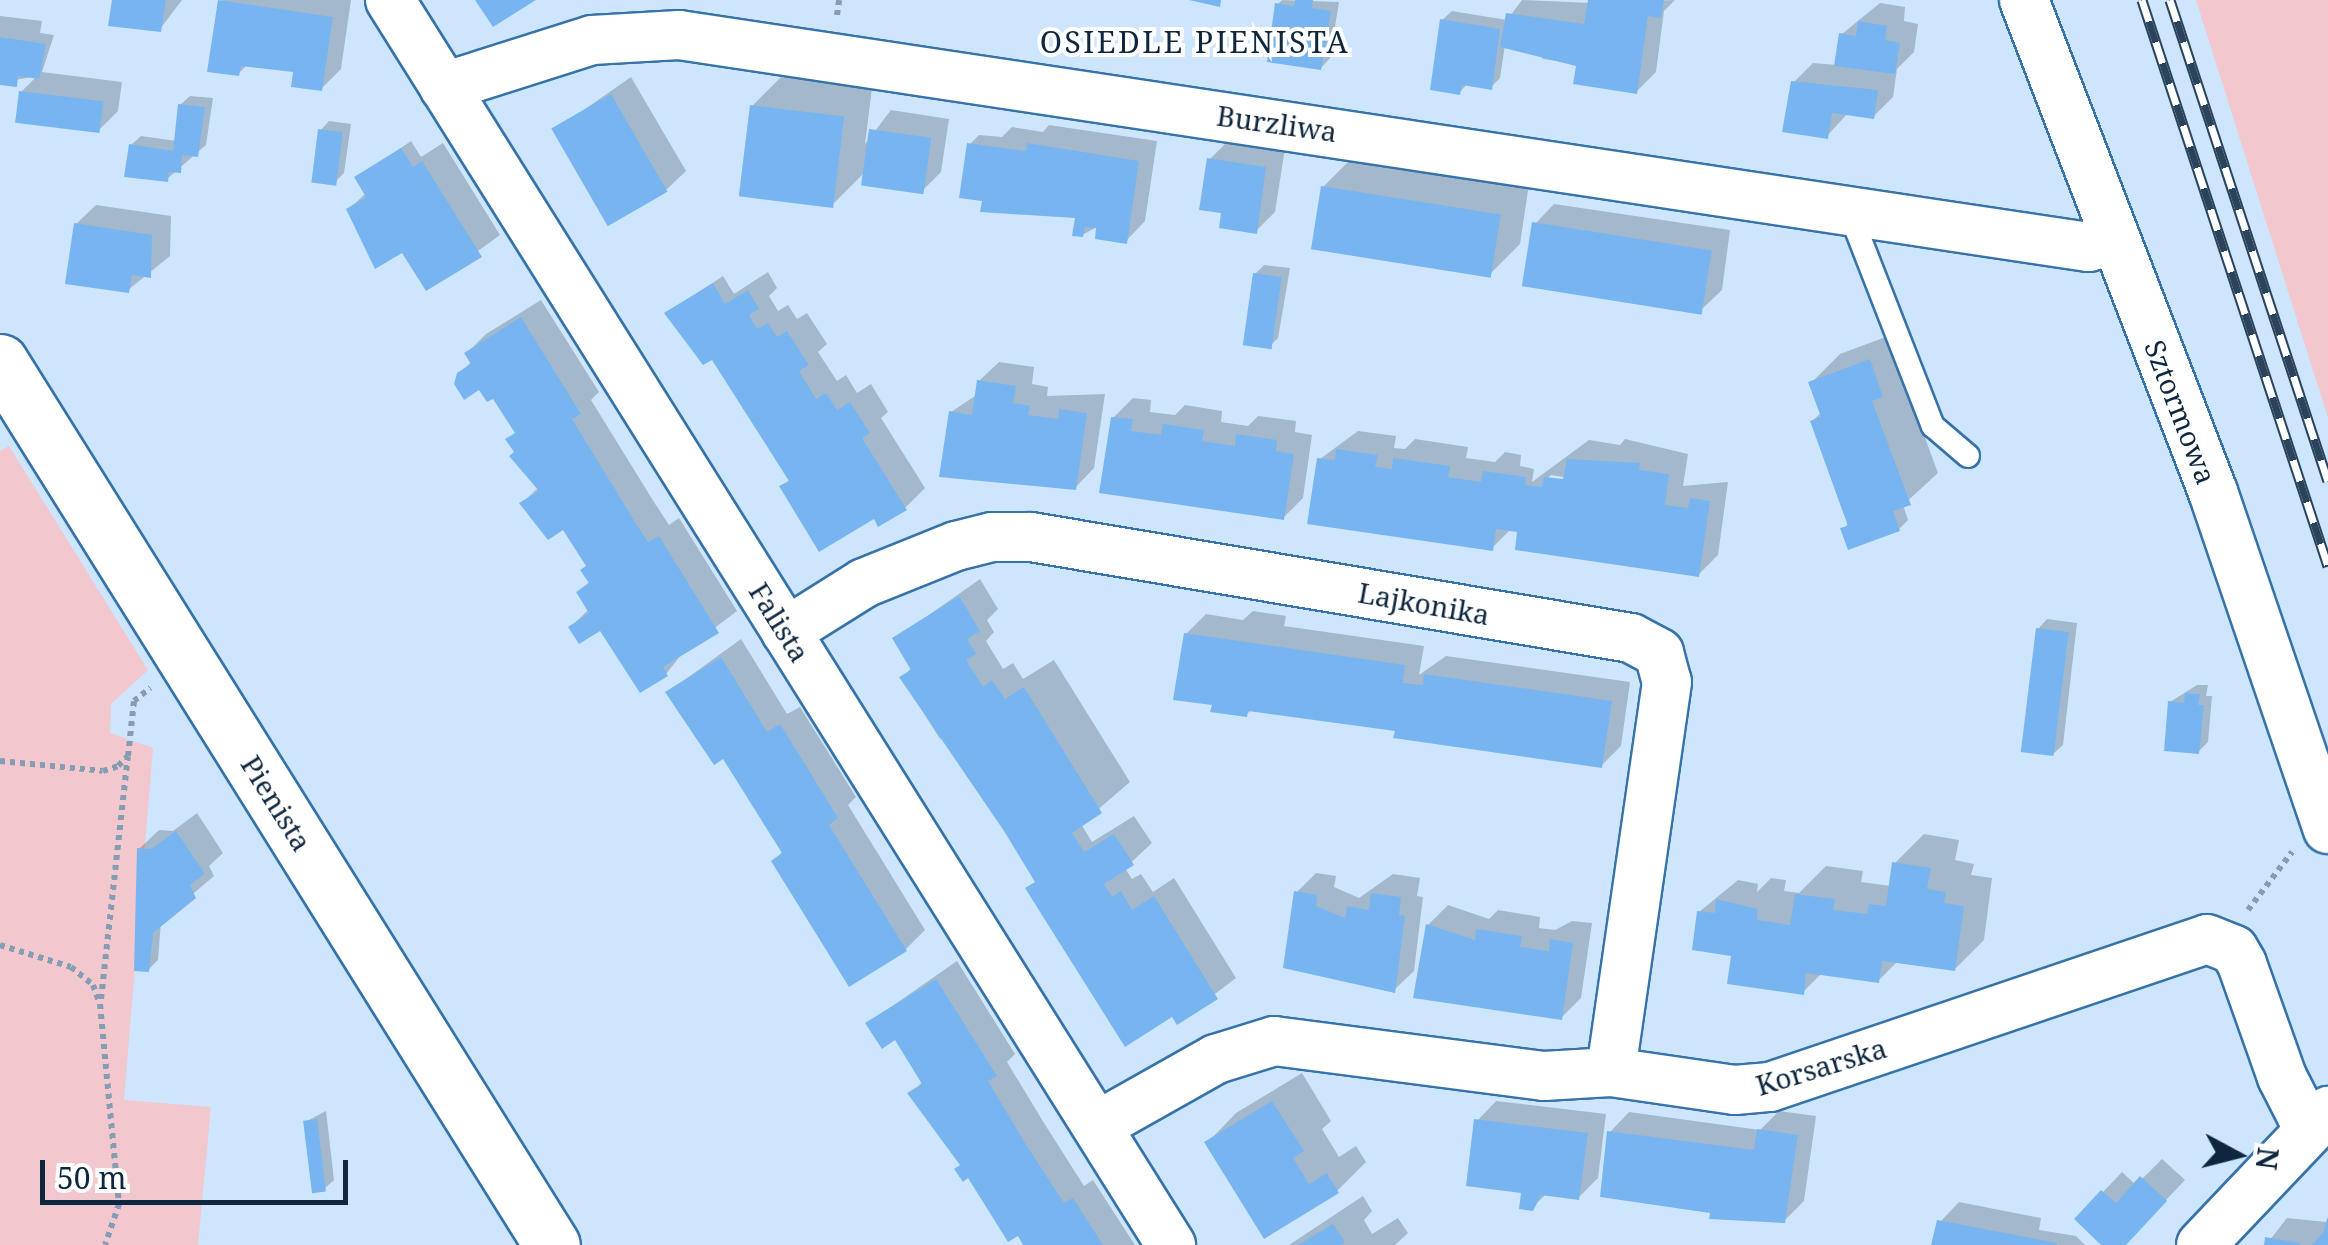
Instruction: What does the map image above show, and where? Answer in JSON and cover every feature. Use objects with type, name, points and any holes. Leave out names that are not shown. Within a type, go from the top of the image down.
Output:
[{"type":"street","name":"Falista","points":[[390,0],[1171,1245]]},
{"type":"street","name":"Sztormowa","points":[[2024,0],[2212,492],[2325,820]]},
{"type":"street","name":"Burzliwa","points":[[444,87],[592,40],[679,35],[2088,247],[2115,240]]},
{"type":"street","name":"Pienista","points":[[0,362],[552,1245]]},
{"type":"street","name":"Lajkonika","points":[[786,632],[864,584],[956,546],[992,537],[1031,537],[1645,645],[1659,653],[1667,682],[1611,1072]]},
{"type":"street","name":"Korsarska","points":[[1097,1126],[1216,1058],[1274,1041],[1544,1076],[1611,1072],[1735,1090],[1770,1087],[2190,940],[2223,943]]},
{"type":"street","points":[[2201,1245],[2319,1120],[2282,1078],[2242,964],[2223,943]]},
{"type":"lane","points":[[1848,208],[1933,426],[1968,456]]},
{"type":"path","points":[[105,1245],[119,1204],[100,1004],[128,756],[139,694]]},
{"type":"path","points":[[0,761],[103,771],[128,756]]},
{"type":"path","points":[[2223,943],[2325,820]]},
{"type":"path","points":[[0,945],[72,967],[92,985],[100,1004]]},
{"type":"shaded area","points":[[2196,0],[2328,0],[2328,418]]},
{"type":"shaded area","points":[[9,446],[148,670],[111,704],[110,733],[153,748],[124,1100],[211,1107],[198,1245],[0,1245],[0,451]]},
{"type":"building","points":[[112,0],[166,0],[161,32],[108,26]]},
{"type":"building","points":[[218,0],[333,17],[322,91],[291,87],[293,72],[241,66],[239,76],[207,72]]},
{"type":"building","points":[[475,0],[536,0],[493,27]]},
{"type":"building","points":[[1189,0],[1221,0],[1220,7]]},
{"type":"building","points":[[1295,0],[1313,0],[1312,8],[1331,11],[1321,70],[1267,62],[1275,3],[1294,6]]},
{"type":"building","points":[[1588,0],[1664,0],[1661,18],[1648,16],[1637,94],[1573,84],[1576,66],[1500,47],[1506,13],[1584,24]]},
{"type":"building","points":[[1440,19],[1500,29],[1492,90],[1462,85],[1460,95],[1430,90]]},
{"type":"building","points":[[1858,21],[1887,26],[1885,40],[1900,43],[1895,74],[1834,66],[1839,33],[1856,36]]},
{"type":"building","points":[[0,37],[46,44],[39,79],[18,76],[17,87],[0,85]]},
{"type":"building","points":[[1791,81],[1878,90],[1874,119],[1832,113],[1828,139],[1782,132]]},
{"type":"building","points":[[19,91],[103,101],[99,133],[15,123]]},
{"type":"building","points":[[611,94],[668,192],[608,226],[551,128]]},
{"type":"building","points":[[178,104],[205,107],[198,157],[182,155],[181,173],[169,172],[168,182],[124,177],[129,144],[173,151]]},
{"type":"building","points":[[750,105],[844,117],[833,208],[739,196]]},
{"type":"building","points":[[318,129],[343,132],[336,186],[311,183]]},
{"type":"building","points":[[869,129],[931,138],[923,194],[861,185]]},
{"type":"building","points":[[967,143],[1026,151],[1027,143],[1139,161],[1127,244],[1095,239],[1096,228],[1085,227],[1083,237],[1072,236],[1075,218],[980,212],[982,201],[959,198]]},
{"type":"building","points":[[401,148],[413,167],[422,161],[482,257],[426,291],[402,253],[375,269],[346,209],[366,197],[354,177]]},
{"type":"building","points":[[1207,158],[1266,167],[1257,234],[1219,228],[1221,213],[1199,210]]},
{"type":"building","points":[[1321,186],[1501,214],[1491,278],[1311,249]]},
{"type":"building","points":[[1532,222],[1712,250],[1702,315],[1522,286]]},
{"type":"building","points":[[74,223],[152,235],[151,278],[132,275],[129,293],[65,284]]},
{"type":"building","points":[[1253,273],[1282,277],[1272,349],[1243,345]]},
{"type":"building","points":[[713,283],[725,304],[748,290],[759,309],[749,315],[757,329],[768,323],[777,337],[787,331],[809,365],[799,371],[816,399],[826,393],[837,410],[850,402],[870,433],[862,438],[907,510],[878,527],[874,519],[819,552],[779,486],[789,481],[712,360],[703,365],[664,313]]},
{"type":"building","points":[[521,317],[581,414],[572,419],[635,522],[648,542],[659,536],[719,633],[663,667],[668,676],[640,693],[600,631],[579,644],[568,627],[589,613],[576,592],[589,583],[580,570],[586,566],[563,530],[548,540],[519,503],[539,491],[509,456],[514,452],[505,439],[515,433],[493,399],[487,402],[479,390],[464,400],[454,384],[457,373],[471,364],[464,353]]},
{"type":"building","points":[[1870,359],[1883,397],[1872,401],[1911,505],[1893,511],[1900,531],[1848,550],[1840,528],[1848,526],[1810,421],[1821,417],[1808,382]]},
{"type":"building","points":[[977,380],[1016,386],[1013,403],[1030,406],[1028,415],[1058,419],[1059,409],[1087,413],[1076,490],[939,477],[949,411],[972,415]]},
{"type":"building","points":[[1111,417],[1133,419],[1131,431],[1161,435],[1163,424],[1204,430],[1202,441],[1235,446],[1236,434],[1277,440],[1276,451],[1294,454],[1284,520],[1099,493]]},
{"type":"building","points":[[1336,449],[1378,455],[1375,467],[1392,469],[1393,458],[1450,466],[1448,477],[1481,482],[1483,471],[1526,477],[1525,485],[1542,487],[1544,477],[1563,479],[1567,459],[1640,463],[1639,470],[1669,474],[1665,505],[1688,508],[1690,498],[1710,501],[1699,577],[1515,550],[1517,532],[1496,529],[1493,551],[1307,524],[1317,458],[1335,460]]},
{"type":"building","points":[[959,596],[980,631],[967,639],[976,654],[966,660],[983,687],[992,680],[1005,699],[1024,687],[1102,813],[1072,833],[1084,852],[1114,834],[1134,865],[1104,884],[1112,897],[1121,891],[1132,910],[1154,896],[1218,999],[1177,1025],[1172,1017],[1125,1047],[1025,888],[1035,882],[1004,831],[899,677],[911,670],[892,638]]},
{"type":"building","points":[[2036,628],[2069,632],[2054,756],[2021,752]]},
{"type":"building","points":[[1184,633],[1405,665],[1403,683],[1423,685],[1424,674],[1612,701],[1602,768],[1393,738],[1395,731],[1248,711],[1247,717],[1210,712],[1212,705],[1173,700]]},
{"type":"building","points":[[721,657],[767,732],[780,724],[838,818],[829,825],[907,951],[849,987],[771,861],[782,853],[723,759],[714,765],[665,692]]},
{"type":"building","points":[[2185,693],[2200,694],[2198,705],[2204,705],[2199,754],[2164,751],[2168,701],[2184,703]]},
{"type":"building","points":[[176,831],[205,874],[190,885],[196,898],[153,933],[149,972],[134,971],[137,848],[151,849]]},
{"type":"building","points":[[1892,862],[1931,868],[1927,889],[1946,892],[1944,903],[1964,906],[1955,971],[1882,961],[1879,983],[1806,973],[1804,995],[1727,984],[1731,956],[1692,950],[1697,911],[1715,913],[1716,899],[1758,909],[1757,920],[1790,925],[1795,894],[1835,899],[1833,910],[1867,914],[1869,904],[1886,906]]},
{"type":"building","points":[[1294,891],[1317,895],[1316,906],[1345,918],[1347,906],[1369,910],[1371,893],[1401,897],[1399,915],[1405,916],[1395,993],[1283,968]]},
{"type":"building","points":[[1426,924],[1475,940],[1476,929],[1522,936],[1520,947],[1549,951],[1550,939],[1573,943],[1562,1020],[1413,998]]},
{"type":"building","points":[[936,979],[997,1076],[988,1081],[1025,1143],[1064,1203],[1073,1198],[1103,1245],[1023,1245],[1018,1236],[1008,1242],[968,1178],[963,1182],[954,1169],[960,1165],[907,1093],[922,1084],[895,1040],[882,1049],[865,1023]]},
{"type":"building","points":[[1272,1101],[1304,1151],[1293,1158],[1309,1184],[1327,1173],[1339,1193],[1264,1239],[1204,1142]]},
{"type":"building","points":[[317,1119],[326,1191],[312,1193],[303,1121]]},
{"type":"building","points":[[1474,1119],[1588,1133],[1579,1200],[1541,1195],[1533,1211],[1519,1209],[1521,1193],[1466,1186]]},
{"type":"building","points":[[1757,1129],[1798,1135],[1785,1223],[1709,1219],[1710,1213],[1600,1197],[1607,1131],[1754,1150]]},
{"type":"building","points":[[2140,1176],[2167,1201],[2126,1245],[2101,1245],[2074,1219],[2101,1190],[2116,1203]]},
{"type":"building","points":[[2328,1217],[2328,1245],[2312,1245],[2323,1233]]},
{"type":"building","points":[[1937,1220],[2057,1243],[2057,1245],[1931,1245]]},
{"type":"building","points":[[1333,1224],[1345,1242],[1298,1245]]},
{"type":"building","points":[[2265,1237],[2300,1243],[2300,1245],[2264,1245]]},
{"type":"railway","points":[[2142,0],[2328,566]]},
{"type":"railway","points":[[2170,0],[2328,481]]},
{"type":"district","name":"OSIEDLE PIENISTA","points":[[1195,42]]}]
